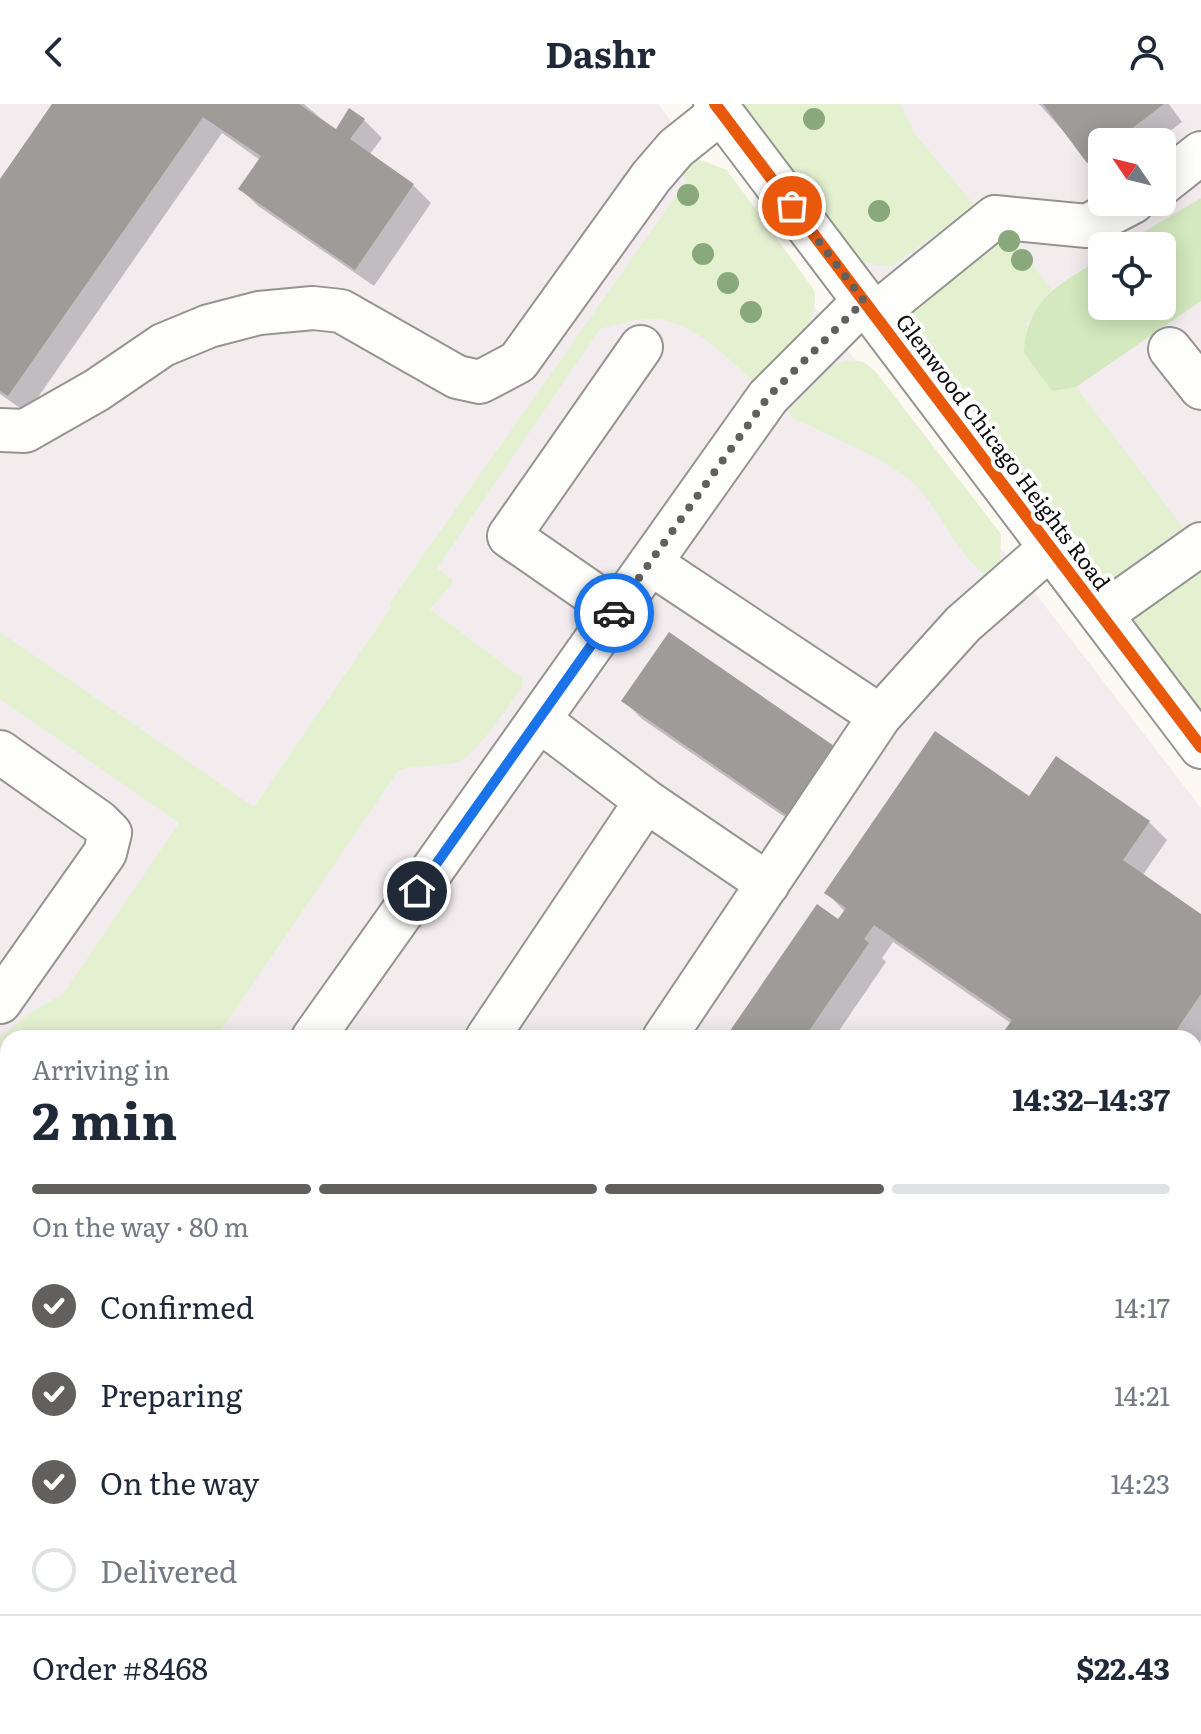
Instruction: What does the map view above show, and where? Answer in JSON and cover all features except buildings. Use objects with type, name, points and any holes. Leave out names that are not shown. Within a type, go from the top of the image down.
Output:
[{"type":"street","name":"Glenwood Chicago Heights Road","points":[[718,108],[1201,747]]},
{"type":"street","points":[[0,430],[25,431],[97,390],[163,345],[209,326],[259,313],[313,308],[341,311],[457,377],[480,382],[518,362],[651,177],[718,108]]},
{"type":"street","points":[[1176,173],[1201,153]]},
{"type":"street","points":[[319,1030],[768,397],[869,308],[995,217],[1087,226],[1106,216]]},
{"type":"street","points":[[616,610],[509,536],[641,347]]},
{"type":"street","points":[[1170,349],[1201,388]]},
{"type":"street","points":[[1101,615],[1201,544]]},
{"type":"street","points":[[669,1030],[880,716],[963,624],[1050,548]]},
{"type":"street","points":[[650,563],[880,716]]},
{"type":"street","points":[[539,720],[646,801],[768,884]]},
{"type":"street","points":[[0,752],[110,833],[105,853],[4,988]]},
{"type":"street","points":[[492,1030],[646,801]]},
{"type":"shaded area","points":[[0,104],[658,104],[1201,808],[1201,1030],[0,1030]]},
{"type":"shaded area","points":[[736,104],[1201,104],[1201,718]]},
{"type":"green space","points":[[738,104],[900,104],[915,134],[975,206],[890,267],[865,263],[854,254]]},
{"type":"green space","points":[[703,161],[727,170],[814,290],[815,304],[805,330],[752,381],[711,344],[675,323],[648,319],[600,329],[437,568],[452,579],[452,584],[430,609],[522,678],[522,687],[481,742],[463,760],[398,771],[221,1030],[9,1030],[33,1011],[63,994],[179,823],[0,699],[0,632],[254,807],[392,606],[389,604],[687,180],[680,169],[689,162]]},
{"type":"green space","points":[[1201,198],[1201,301],[1176,318],[1176,232],[1144,232],[1176,216],[1176,213]]},
{"type":"green space","points":[[1003,226],[1052,290],[1026,324],[1052,391],[1076,387],[1183,527],[1114,580],[1094,574],[914,332],[913,301]]},
{"type":"green space","points":[[1088,267],[1088,320],[1173,320],[1076,387],[1052,391],[1024,353],[1032,318],[1039,305],[1059,285]]},
{"type":"green space","points":[[850,360],[864,362],[875,371],[1001,534],[1000,565],[987,577],[966,556],[925,496],[904,476],[874,457],[791,417],[788,412],[833,365]]},
{"type":"green space","points":[[1201,565],[1201,713],[1136,624],[1136,615]]},
{"type":"cycle path","points":[[715,104],[1201,747]]},
{"type":"way so far","points":[[614,613],[768,397],[864,301],[792,206]]},
{"type":"route","points":[[417,891],[614,613]]}]
